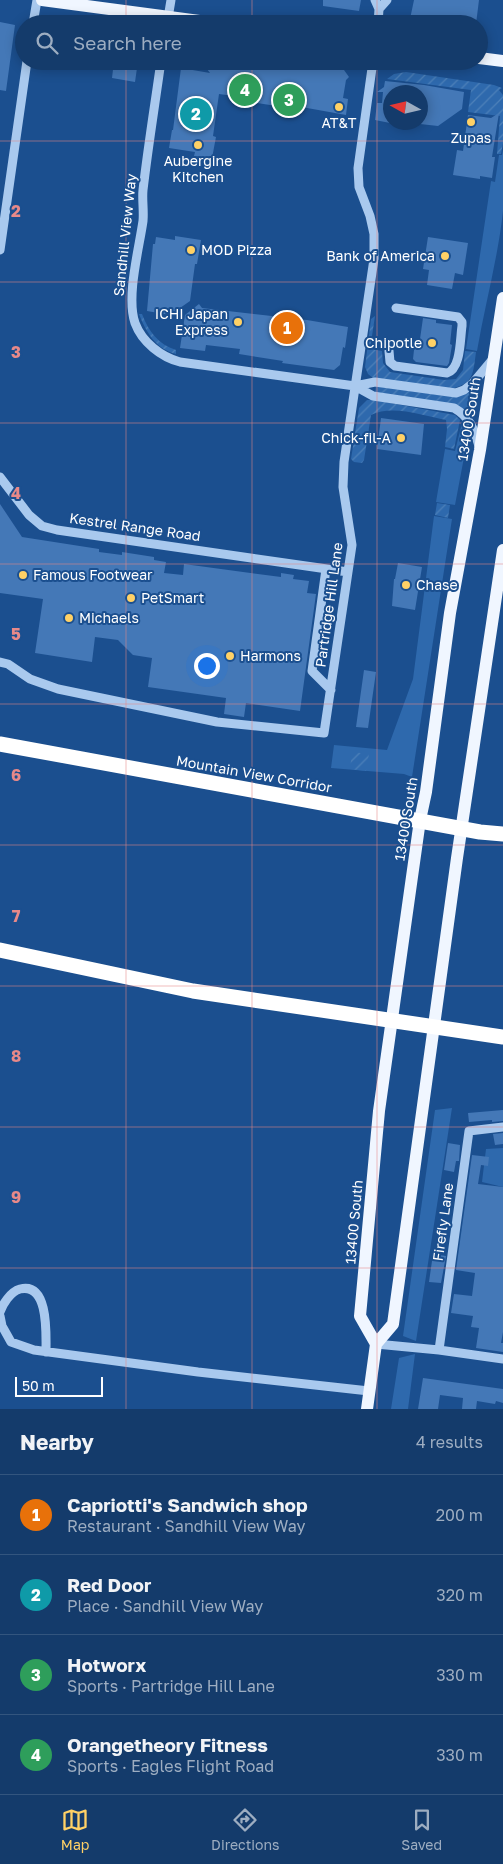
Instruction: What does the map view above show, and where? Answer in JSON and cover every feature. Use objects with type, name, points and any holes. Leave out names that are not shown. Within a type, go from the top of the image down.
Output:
[{"type":"highway","name":"Mountain View Corridor","points":[[0,744],[503,834]]},
{"type":"highway","points":[[0,950],[193,991],[503,1037]]},
{"type":"main road","points":[[42,0],[136,15]]},
{"type":"main road","points":[[488,59],[503,61]]},
{"type":"main road","name":"13400 South","points":[[376,1344],[360,1316],[379,1111],[420,820],[426,792],[450,613],[480,450],[503,298]]},
{"type":"main road","points":[[367,1409],[376,1344],[393,1324],[433,1028],[503,550]]},
{"type":"street","points":[[34,15],[36,0]]},
{"type":"street","points":[[169,15],[171,0]]},
{"type":"street","points":[[377,4],[387,0]]},
{"type":"street","points":[[0,250],[27,70]]},
{"type":"street","name":"Sandhill View Way","points":[[161,70],[143,193],[144,218],[132,299],[132,313],[139,332],[153,348],[177,361],[355,386],[375,382],[456,393],[473,383],[494,357]]},
{"type":"street","name":"Partridge Hill Lane","points":[[0,662],[8,664],[30,679],[58,689],[217,722],[324,733],[352,538],[343,480],[374,246],[372,225],[359,187],[358,168],[371,70]]},
{"type":"street","points":[[389,351],[390,362],[395,366],[447,373],[456,367],[462,326],[462,322],[458,317],[396,308]]},
{"type":"street","name":"Sandhill View Way","points":[[355,386],[373,396],[445,406],[461,412],[472,424],[480,450]]},
{"type":"street","name":"Kestrel Range Road","points":[[0,477],[28,515],[42,526],[57,530],[348,572]]},
{"type":"street","points":[[326,569],[312,671],[331,690]]},
{"type":"street","name":"Firefly Lane","points":[[439,1350],[469,1131],[503,1127]]},
{"type":"street","points":[[46,1352],[44,1310],[37,1294],[30,1289],[18,1289],[10,1295],[2,1306],[0,1314],[2,1326],[11,1342],[34,1350],[46,1352],[198,1372],[369,1392]]},
{"type":"street","points":[[376,1344],[503,1359]]},
{"type":"shaded area","points":[[406,72],[494,85],[502,88],[499,90],[503,95],[503,143],[501,154],[497,154],[500,116],[468,112],[471,90],[387,79],[394,74]]},
{"type":"shaded area","points":[[503,150],[503,211],[501,229],[477,351],[466,349],[491,181],[495,182],[499,155],[502,155]]},
{"type":"shaded area","points":[[139,314],[142,314],[159,341],[176,350],[176,354],[157,344],[145,327]]},
{"type":"shaded area","points":[[375,316],[370,349],[382,351],[383,363],[390,372],[444,380],[456,379],[463,370],[465,351],[476,352],[471,376],[464,384],[451,389],[373,378],[368,374],[365,367],[371,319]]},
{"type":"shaded area","points":[[376,386],[447,396],[476,388],[473,415],[470,416],[375,393]]},
{"type":"shaded area","points":[[367,400],[455,415],[460,420],[454,449],[445,447],[446,420],[408,412],[379,412],[371,415],[364,460],[362,463],[354,462],[351,459],[359,408]]},
{"type":"shaded area","points":[[463,419],[469,431],[455,505],[436,502],[445,449],[455,451]]},
{"type":"shaded area","points":[[437,503],[450,505],[448,518],[435,515]]},
{"type":"shaded area","points":[[434,516],[452,519],[412,777],[404,774],[331,768],[334,745],[387,750],[413,679]]},
{"type":"shaded area","points":[[352,752],[369,754],[366,771],[350,769]]},
{"type":"shaded area","points":[[452,1108],[416,1341],[403,1336],[435,1110]]},
{"type":"shaded area","points":[[503,1148],[503,1187],[482,1182],[486,1149]]},
{"type":"shaded area","points":[[415,1354],[408,1409],[391,1409],[399,1358]]},
{"type":"building","points":[[323,0],[361,0],[359,11],[323,6]]},
{"type":"building","points":[[414,0],[479,0],[477,15],[411,15]]},
{"type":"building","points":[[0,22],[15,25],[6,91],[0,90]]},
{"type":"building","points":[[113,70],[137,70],[135,82],[112,78]]},
{"type":"building","points":[[181,70],[210,73],[208,70],[344,70],[349,77],[346,80],[343,98],[348,99],[346,115],[296,106],[296,109],[257,103],[258,100],[256,99],[219,94],[213,136],[216,137],[212,158],[194,156],[195,152],[169,148]]},
{"type":"building","points":[[385,81],[424,85],[384,85]]},
{"type":"building","points":[[428,86],[464,92],[462,109],[438,126],[428,125]]},
{"type":"building","points":[[383,92],[383,122],[375,120],[377,103],[382,103]]},
{"type":"building","points":[[499,113],[492,157],[495,157],[492,178],[480,176],[480,179],[453,175],[457,150],[463,151],[468,115],[491,118]]},
{"type":"building","points":[[175,236],[201,240],[197,264],[195,264],[190,301],[170,315],[147,311],[153,244],[155,244],[156,237],[175,240]]},
{"type":"building","name":"Bank of America","points":[[428,237],[468,243],[463,275],[455,273],[452,289],[427,285],[429,270],[423,269]]},
{"type":"building","points":[[199,304],[202,308],[307,320],[348,327],[340,365],[334,370],[282,363],[283,361],[239,354],[240,349],[206,345],[205,351],[180,348],[185,315]]},
{"type":"building","name":"Chipotle","points":[[423,318],[436,320],[436,323],[452,325],[450,344],[452,345],[447,366],[416,362],[413,359],[415,341],[420,339]]},
{"type":"building","name":"Chick-fil-A","points":[[381,418],[424,424],[421,455],[377,449]]},
{"type":"building","points":[[0,504],[22,537],[99,549],[99,552],[122,555],[122,552],[154,557],[154,560],[166,562],[164,573],[183,575],[184,564],[281,577],[281,573],[294,575],[293,579],[309,581],[307,593],[316,594],[300,711],[246,703],[244,717],[224,714],[226,698],[148,687],[152,658],[133,655],[118,640],[95,637],[92,662],[35,653],[43,599],[0,593]]},
{"type":"building","name":"Chase","points":[[398,563],[422,567],[415,610],[392,606],[394,579]]},
{"type":"building","points":[[364,670],[376,672],[368,728],[356,727]]},
{"type":"building","points":[[503,1110],[503,1121],[469,1122],[468,1113]]},
{"type":"building","points":[[503,1133],[503,1144],[495,1145],[493,1134]]},
{"type":"building","points":[[448,1143],[460,1145],[459,1161],[456,1161],[454,1172],[444,1170]]},
{"type":"building","points":[[472,1155],[489,1157],[488,1166],[481,1165],[478,1184],[503,1187],[503,1332],[501,1343],[503,1343],[503,1352],[476,1348],[479,1328],[471,1327],[473,1316],[451,1313],[454,1294],[472,1296],[475,1273],[456,1270]]},
{"type":"building","points":[[433,1254],[446,1256],[441,1283],[429,1282]]},
{"type":"building","points":[[423,1378],[503,1389],[503,1403],[496,1401],[495,1404],[477,1401],[476,1409],[462,1409],[463,1398],[440,1395],[438,1409],[418,1409]]},
{"type":"place","name":"Orangetheory Fitness","points":[[245,90]]},
{"type":"place","name":"Hotworx","points":[[289,100]]},
{"type":"place","name":"AT&T","points":[[339,107]]},
{"type":"place","name":"Red Door","points":[[196,114]]},
{"type":"place","name":"Zupas","points":[[471,122]]},
{"type":"place","name":"Aubergine Kitchen","points":[[198,145]]},
{"type":"place","name":"MOD Pizza","points":[[191,250]]},
{"type":"place","name":"Bank of America","points":[[445,256]]},
{"type":"place","name":"ICHI Japan Express","points":[[238,322]]},
{"type":"place","name":"Capriotti's Sandwich shop","points":[[287,328]]},
{"type":"place","name":"Chipotle","points":[[432,343]]},
{"type":"place","name":"Chick-fil-A","points":[[401,438]]},
{"type":"place","name":"Famous Footwear","points":[[23,575]]},
{"type":"place","name":"Chase","points":[[406,585]]},
{"type":"place","name":"PetSmart","points":[[131,598]]},
{"type":"place","name":"Michaels","points":[[69,618]]},
{"type":"place","name":"Harmons","points":[[230,656]]}]
